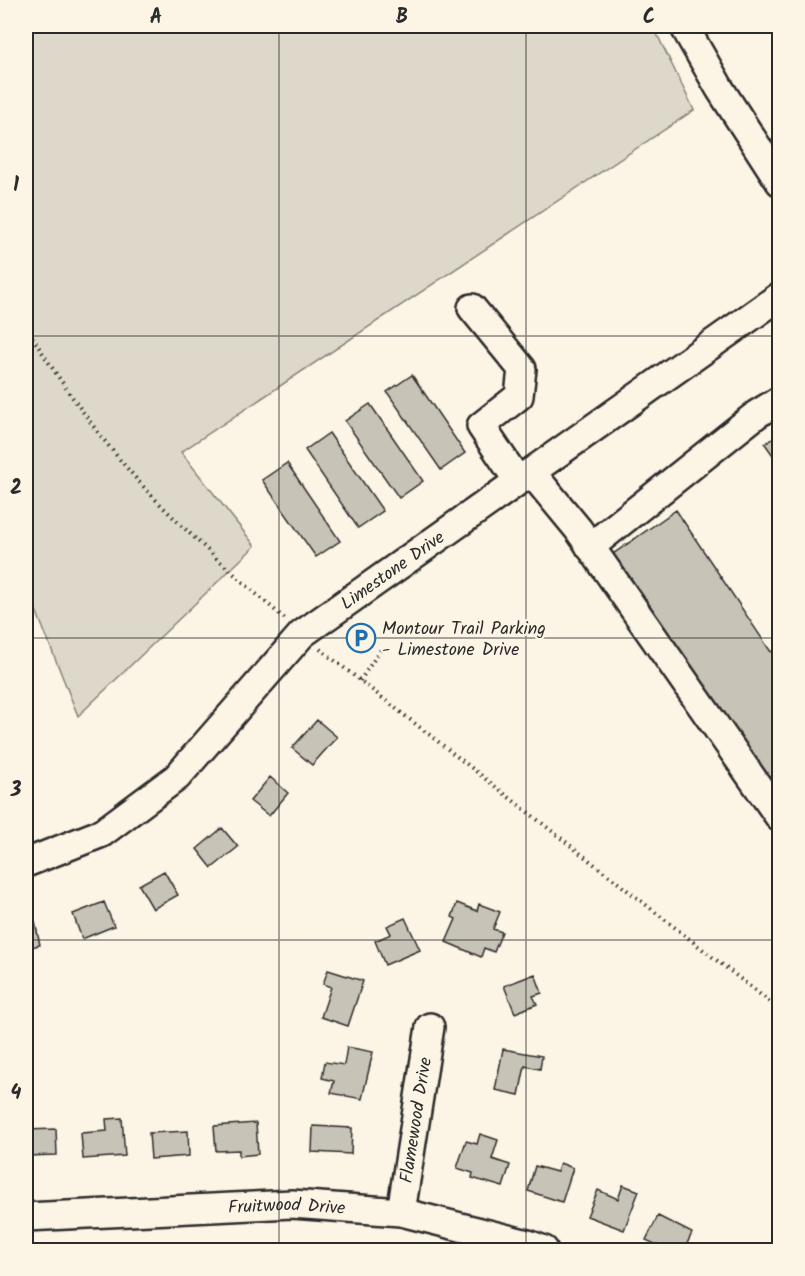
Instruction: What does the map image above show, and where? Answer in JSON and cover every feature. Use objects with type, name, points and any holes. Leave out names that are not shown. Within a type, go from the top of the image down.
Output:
[{"type":"street","points":[[684,26],[720,89],[780,182]]},
{"type":"street","name":"Limestone Drive","points":[[26,863],[102,833],[177,777],[302,634],[780,296]]},
{"type":"street","points":[[472,309],[522,369],[519,396],[481,426],[591,547],[780,819]]},
{"type":"street","points":[[591,547],[756,414],[780,400]]},
{"type":"street","name":"Flamewood Drive","points":[[401,1212],[430,1027]]},
{"type":"street","name":"Fruitwood Drive","points":[[26,1217],[292,1204],[401,1212],[528,1244],[544,1251]]},
{"type":"path","points":[[26,327],[54,372],[102,436],[153,496],[204,547],[302,634],[360,681],[780,1010]]},
{"type":"path","points":[[360,681],[380,650]]},
{"type":"shaded area","points":[[26,26],[653,26],[694,110],[181,452],[255,546],[78,716],[26,585]]},
{"type":"building","points":[[412,375],[465,453],[441,470],[387,392]]},
{"type":"building","points":[[370,404],[423,481],[399,498],[345,421]]},
{"type":"building","points":[[329,433],[383,511],[358,528],[305,450]]},
{"type":"building","points":[[780,434],[780,465],[765,444]]},
{"type":"building","points":[[287,463],[340,541],[316,557],[262,480]]},
{"type":"building","points":[[676,510],[771,652],[780,646],[780,800],[613,554]]},
{"type":"building","points":[[317,720],[337,737],[312,765],[292,748]]},
{"type":"building","points":[[270,777],[288,793],[269,816],[250,801]]},
{"type":"building","points":[[222,828],[238,847],[212,868],[197,849]]},
{"type":"building","points":[[164,871],[178,895],[153,909],[139,885]]},
{"type":"building","points":[[104,902],[114,926],[82,939],[73,914]]},
{"type":"building","points":[[457,903],[477,911],[479,904],[500,912],[493,929],[502,932],[494,952],[484,948],[481,957],[446,942],[456,919],[452,917]]},
{"type":"building","points":[[405,918],[420,950],[385,965],[375,941],[391,934],[387,926]]},
{"type":"building","points":[[35,922],[40,945],[26,948],[26,924]]},
{"type":"building","points":[[328,970],[363,981],[348,1026],[321,1017],[331,987],[323,984]]},
{"type":"building","points":[[535,974],[542,993],[533,996],[537,1004],[515,1013],[504,986]]},
{"type":"building","points":[[347,1047],[373,1052],[362,1099],[331,1093],[334,1081],[322,1078],[325,1062],[344,1065]]},
{"type":"building","points":[[503,1049],[542,1056],[540,1069],[525,1066],[519,1095],[495,1090]]},
{"type":"building","points":[[122,1118],[125,1156],[83,1159],[81,1133],[107,1131],[106,1119]]},
{"type":"building","points":[[256,1123],[258,1154],[239,1156],[239,1150],[216,1151],[214,1126]]},
{"type":"building","points":[[313,1126],[352,1128],[351,1154],[312,1152]]},
{"type":"building","points":[[56,1129],[57,1155],[26,1156],[26,1130]]},
{"type":"building","points":[[188,1131],[189,1156],[151,1159],[149,1133]]},
{"type":"building","points":[[480,1134],[498,1140],[492,1159],[510,1165],[503,1187],[472,1178],[473,1173],[457,1168],[466,1141],[477,1144]]},
{"type":"building","points":[[560,1163],[573,1168],[562,1202],[528,1191],[535,1166],[557,1172]]},
{"type":"building","points":[[623,1185],[639,1191],[624,1230],[587,1216],[598,1190],[618,1199]]},
{"type":"building","points":[[658,1216],[692,1233],[684,1250],[668,1250],[646,1240]]},
{"type":"place","name":"Montour Trail Parking - Limestone Drive","points":[[361,638]]}]
